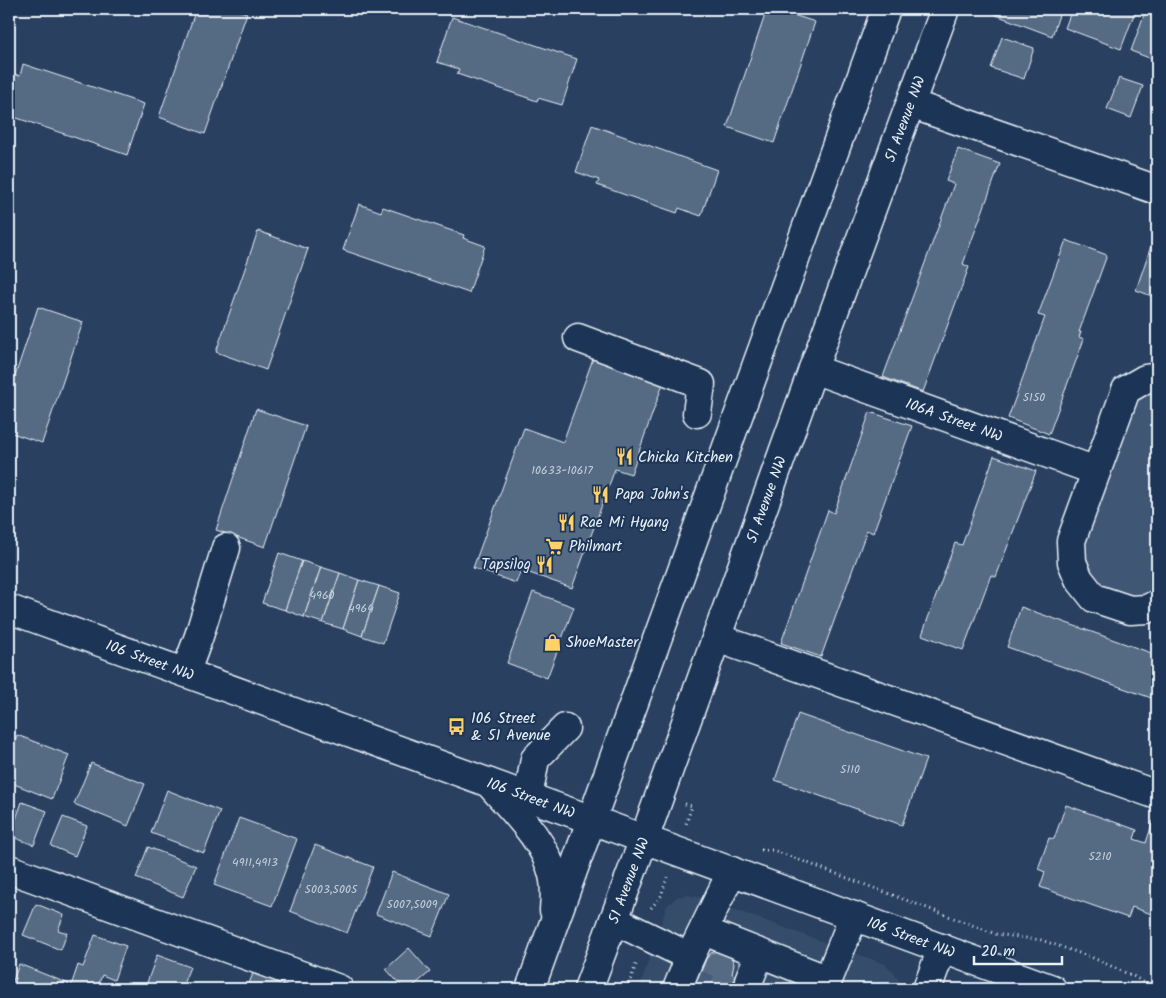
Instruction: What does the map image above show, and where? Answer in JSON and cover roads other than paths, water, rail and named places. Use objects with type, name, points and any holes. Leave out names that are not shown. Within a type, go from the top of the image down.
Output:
[{"type":"main road","points":[[530,989],[886,9]]},
{"type":"main road","name":"51 Avenue NW","points":[[588,989],[945,9]]},
{"type":"main road","points":[[911,104],[1157,190]]},
{"type":"main road","points":[[578,338],[701,384],[697,413]]},
{"type":"main road","name":"106A Street NW","points":[[813,369],[1096,471]]},
{"type":"main road","points":[[1157,377],[1144,379],[1126,390],[1071,541],[1072,562],[1079,579],[1094,598],[1130,610],[1147,609],[1157,604]]},
{"type":"main road","points":[[186,671],[199,636],[226,548]]},
{"type":"main road","name":"106 Street NW","points":[[9,608],[186,671],[1052,989]]},
{"type":"main road","points":[[717,638],[1157,795]]},
{"type":"main road","points":[[528,797],[535,759],[565,728]]},
{"type":"main road","points":[[489,783],[538,841],[546,854],[554,877],[555,891],[552,928]]},
{"type":"main road","points":[[9,869],[339,989]]},
{"type":"main road","points":[[614,920],[686,977],[704,931],[732,872]]},
{"type":"main road","points":[[704,931],[828,980],[854,916]]},
{"type":"main road","points":[[927,989],[942,948]]},
{"type":"main road","points":[[749,980],[760,953]]},
{"type":"tunnel","points":[[696,984],[709,989]]},
{"type":"place","name":"Chicka Kitchen","points":[[624,457]]},
{"type":"place","name":"Papa John's","points":[[601,494]]},
{"type":"place","name":"Rae Mi Hyang","points":[[566,522]]},
{"type":"place","name":"Philmart","points":[[555,546]]},
{"type":"place","name":"Tapsilog","points":[[545,564]]},
{"type":"place","name":"ShoeMaster","points":[[552,642]]},
{"type":"place","name":"106 Street & 51 Avenue","points":[[457,727]]}]
